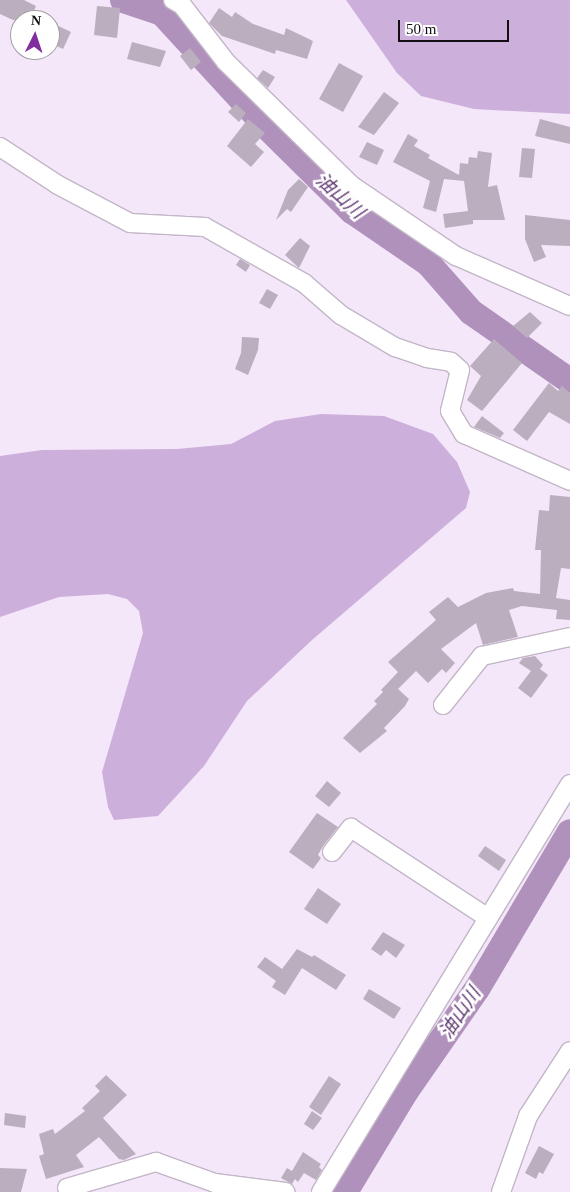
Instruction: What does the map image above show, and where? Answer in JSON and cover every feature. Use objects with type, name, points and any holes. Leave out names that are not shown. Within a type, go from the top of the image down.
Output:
[{"type":"street","points":[[173,0],[182,5],[226,62],[351,185],[456,256],[570,306]]},
{"type":"street","points":[[0,147],[58,185],[130,223],[205,227],[304,283],[341,315],[394,346],[427,358],[452,362],[460,370],[450,411],[464,434],[570,481]]},
{"type":"street","points":[[443,705],[482,656],[570,637]]},
{"type":"street","points":[[321,1192],[570,784]]},
{"type":"street","points":[[332,852],[351,828],[488,918]]},
{"type":"street","points":[[501,1192],[528,1116],[570,1051]]},
{"type":"street","points":[[67,1188],[156,1162],[216,1183],[285,1192]]},
{"type":"shaded area","points":[[346,0],[570,0],[570,114],[474,109],[421,96],[397,73]]},
{"type":"shaded area","points":[[321,414],[384,416],[433,434],[457,462],[470,492],[466,508],[312,640],[247,701],[204,766],[158,816],[114,820],[108,807],[102,772],[143,633],[139,611],[127,599],[108,594],[59,597],[0,617],[0,456],[42,450],[177,449],[231,444],[275,421]]},
{"type":"building","points":[[0,0],[24,0],[36,6],[34,10],[10,10],[10,19],[0,14]]},
{"type":"building","points":[[97,6],[120,8],[117,38],[94,35]]},
{"type":"building","points":[[219,8],[232,17],[235,12],[253,24],[284,35],[286,28],[313,41],[307,59],[276,50],[275,54],[222,36],[209,23]]},
{"type":"building","points":[[60,27],[71,32],[63,49],[60,48]]},
{"type":"building","points":[[132,42],[166,51],[160,67],[127,59]]},
{"type":"building","points":[[190,48],[201,62],[191,70],[180,56]]},
{"type":"building","points":[[339,63],[363,76],[343,112],[319,99]]},
{"type":"building","points":[[263,70],[275,77],[268,88],[257,78]]},
{"type":"building","points":[[384,92],[399,103],[374,135],[358,127]]},
{"type":"building","points":[[236,104],[246,113],[239,122],[228,112]]},
{"type":"building","points":[[248,119],[265,133],[255,144],[264,152],[251,167],[227,146]]},
{"type":"building","points":[[540,119],[570,127],[570,144],[535,136]]},
{"type":"building","points":[[408,134],[418,140],[414,146],[430,155],[428,158],[459,175],[460,163],[468,164],[469,157],[477,158],[478,151],[492,153],[488,187],[497,185],[505,220],[473,220],[473,224],[445,228],[443,214],[468,211],[464,181],[444,179],[436,212],[423,208],[430,181],[393,162]]},
{"type":"building","points":[[367,142],[384,150],[377,165],[359,157]]},
{"type":"building","points":[[522,148],[535,149],[532,178],[519,177]]},
{"type":"building","points":[[299,179],[308,187],[291,212],[287,209],[276,220],[288,190]]},
{"type":"building","points":[[525,215],[570,220],[570,246],[541,245],[546,257],[534,262],[525,239]]},
{"type":"building","points":[[300,238],[310,246],[299,268],[285,255]]},
{"type":"building","points":[[240,259],[250,265],[246,272],[236,265]]},
{"type":"building","points":[[267,289],[278,295],[270,309],[259,303]]},
{"type":"building","points":[[530,312],[542,323],[527,338],[513,326]]},
{"type":"building","points":[[242,337],[259,338],[258,350],[248,375],[235,369],[241,353]]},
{"type":"building","points":[[494,339],[522,363],[482,411],[467,400],[481,376],[470,366]]},
{"type":"building","points":[[549,383],[558,391],[562,386],[570,393],[570,424],[549,412],[527,441],[513,430]]},
{"type":"building","points":[[482,416],[504,433],[500,438],[474,427]]},
{"type":"building","points":[[550,495],[570,497],[570,569],[561,568],[556,598],[570,600],[570,620],[556,619],[557,610],[522,606],[509,610],[518,637],[483,645],[476,623],[441,649],[455,663],[446,673],[442,669],[428,683],[416,671],[398,689],[409,699],[405,706],[384,728],[387,731],[360,753],[343,738],[377,704],[374,701],[383,692],[381,690],[398,672],[388,662],[436,620],[429,612],[448,597],[458,607],[486,593],[513,588],[514,591],[540,594],[541,550],[535,550],[539,510],[549,511]]},
{"type":"building","points":[[535,656],[543,665],[540,669],[548,675],[531,698],[518,688],[531,671],[519,663],[523,658]]},
{"type":"building","points":[[327,781],[341,793],[329,807],[315,796]]},
{"type":"building","points":[[317,813],[338,827],[323,846],[318,855],[321,858],[313,869],[289,852]]},
{"type":"building","points":[[485,846],[506,860],[499,871],[478,856]]},
{"type":"building","points":[[318,888],[341,904],[327,924],[304,909]]},
{"type":"building","points":[[383,932],[405,945],[396,958],[386,950],[381,956],[371,949]]},
{"type":"building","points":[[297,949],[312,957],[314,955],[346,975],[336,990],[302,968],[285,995],[272,987],[276,981],[257,967],[265,957],[282,969]]},
{"type":"building","points":[[369,989],[401,1008],[394,1019],[363,999]]},
{"type":"building","points":[[106,1075],[127,1095],[103,1118],[136,1154],[124,1160],[119,1159],[99,1137],[76,1155],[84,1167],[46,1179],[39,1156],[44,1154],[39,1134],[53,1129],[55,1134],[85,1111],[82,1108],[100,1091],[95,1086]]},
{"type":"building","points":[[329,1076],[341,1084],[321,1115],[309,1107]]},
{"type":"building","points":[[312,1111],[322,1118],[313,1130],[304,1124]]},
{"type":"building","points":[[5,1113],[26,1116],[25,1128],[4,1125]]},
{"type":"building","points":[[539,1146],[554,1154],[543,1174],[539,1172],[536,1179],[525,1173]]},
{"type":"building","points":[[303,1152],[321,1164],[319,1167],[322,1170],[316,1180],[304,1173],[298,1182],[295,1179],[292,1184],[281,1178],[287,1168],[292,1171]]},
{"type":"building","points":[[0,1168],[27,1169],[21,1192],[0,1192]]},
{"type":"waterway","name":"油山川","points":[[123,0],[162,13],[263,123],[352,211],[428,263],[471,312],[570,381]]},
{"type":"waterway","name":"油山川","points":[[345,1192],[406,1091],[477,989],[570,832]]}]
